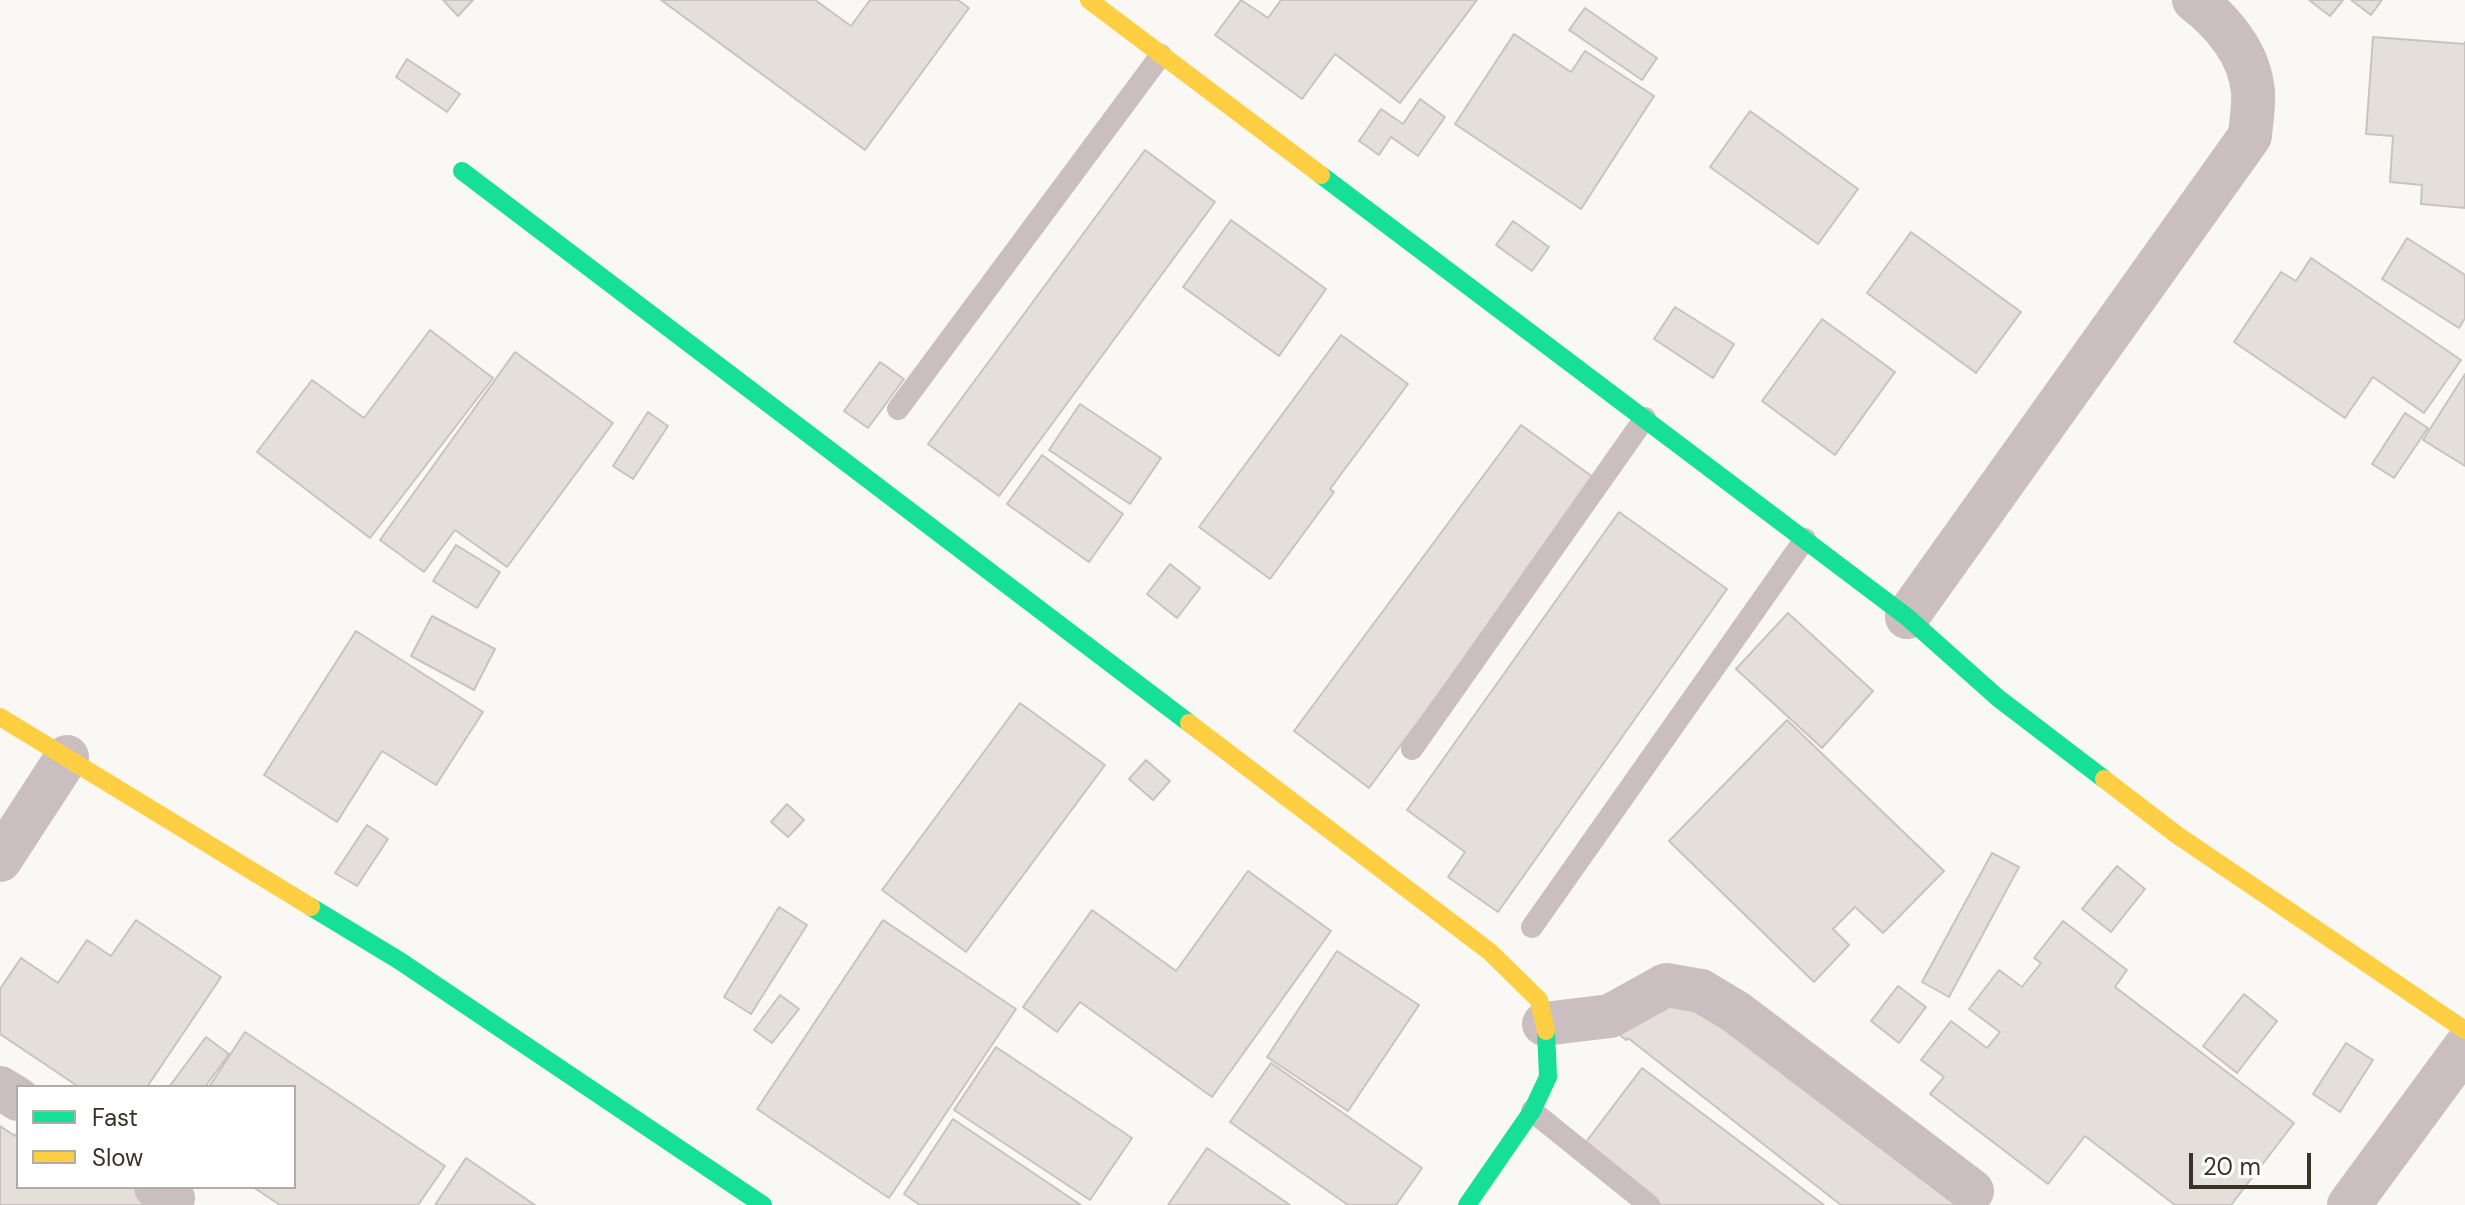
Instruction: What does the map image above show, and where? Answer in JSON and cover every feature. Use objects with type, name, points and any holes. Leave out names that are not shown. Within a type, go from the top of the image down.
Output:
[{"type":"street","points":[[1089,0],[1907,617],[1998,698],[2177,835],[2465,1030]]},
{"type":"street","points":[[1907,617],[2250,136],[2253,91],[2242,53],[2214,15],[2194,0]]},
{"type":"street","points":[[462,171],[1490,952],[1539,1000],[1547,1038],[1548,1077],[1532,1111],[1467,1205]]},
{"type":"street","points":[[0,717],[400,961],[718,1193],[763,1205]]},
{"type":"street","points":[[0,860],[67,757]]},
{"type":"street","points":[[1544,1024],[1610,1016],[1666,985],[1701,991],[1736,1012],[1972,1191]]},
{"type":"street","points":[[2349,1205],[2465,1047]]},
{"type":"lane","points":[[898,409],[1161,55]]},
{"type":"lane","points":[[1412,749],[1645,418]]},
{"type":"lane","points":[[1532,927],[1805,539]]},
{"type":"lane","points":[[1532,1111],[1649,1205]]},
{"type":"building","points":[[443,0],[473,0],[458,16]]},
{"type":"building","points":[[661,0],[815,0],[851,26],[870,0],[958,0],[969,8],[865,150]]},
{"type":"building","points":[[1241,0],[1268,18],[1281,0],[1477,0],[1400,103],[1335,54],[1302,99],[1215,35]]},
{"type":"building","points":[[2309,0],[2343,0],[2330,16]]},
{"type":"building","points":[[2351,0],[2382,0],[2371,15]]},
{"type":"building","points":[[1585,8],[1657,58],[1642,80],[1569,30]]},
{"type":"building","points":[[1514,34],[1571,72],[1585,51],[1654,96],[1581,209],[1455,124]]},
{"type":"building","points":[[2373,37],[2465,44],[2465,208],[2421,204],[2422,185],[2390,182],[2393,136],[2366,134]]},
{"type":"building","points":[[407,59],[460,94],[447,112],[396,77]]},
{"type":"building","points":[[1420,99],[1445,117],[1418,156],[1391,137],[1379,155],[1359,141],[1381,109],[1403,124]]},
{"type":"building","points":[[1750,111],[1858,189],[1818,244],[1710,167]]},
{"type":"building","points":[[1145,150],[1215,202],[999,496],[928,444]]},
{"type":"building","points":[[1231,220],[1326,289],[1279,356],[1183,287]]},
{"type":"building","points":[[1513,221],[1549,247],[1532,271],[1496,245]]},
{"type":"building","points":[[1911,232],[2021,312],[1976,373],[1867,293]]},
{"type":"building","points":[[2407,238],[2465,275],[2465,318],[2459,328],[2382,279]]},
{"type":"building","points":[[2311,258],[2461,360],[2424,413],[2373,377],[2345,418],[2234,342],[2281,272],[2296,281]]},
{"type":"building","points":[[1675,307],[1734,344],[1713,378],[1654,339]]},
{"type":"building","points":[[1822,319],[1895,372],[1835,455],[1762,401]]},
{"type":"building","points":[[430,330],[493,378],[370,538],[257,452],[312,380],[364,418]]},
{"type":"building","points":[[1341,335],[1408,384],[1330,489],[1334,492],[1270,579],[1199,527]]},
{"type":"building","points":[[515,352],[613,423],[507,567],[455,530],[424,572],[380,540]]},
{"type":"building","points":[[880,362],[904,379],[868,428],[844,411]]},
{"type":"building","points":[[2465,374],[2465,466],[2423,440]]},
{"type":"building","points":[[1080,404],[1161,458],[1130,504],[1049,450]]},
{"type":"building","points":[[648,412],[668,426],[633,479],[613,466]]},
{"type":"building","points":[[2405,413],[2428,428],[2394,478],[2372,464]]},
{"type":"building","points":[[1521,425],[1597,480],[1369,788],[1294,731]]},
{"type":"building","points":[[1042,455],[1123,514],[1089,562],[1007,504]]},
{"type":"building","points":[[1619,512],[1727,589],[1498,912],[1448,877],[1465,852],[1407,810]]},
{"type":"building","points":[[456,545],[500,572],[477,608],[433,581]]},
{"type":"building","points":[[1170,564],[1200,588],[1177,618],[1147,594]]},
{"type":"building","points":[[1788,613],[1873,691],[1822,748],[1736,669]]},
{"type":"building","points":[[432,616],[495,649],[474,690],[411,656]]},
{"type":"building","points":[[356,631],[483,712],[436,785],[382,751],[337,822],[264,775]]},
{"type":"building","points":[[1020,703],[1105,765],[966,952],[882,890]]},
{"type":"building","points":[[1787,720],[1944,871],[1883,933],[1855,907],[1833,929],[1849,945],[1814,982],[1669,841]]},
{"type":"building","points":[[1146,760],[1170,781],[1153,800],[1129,779]]},
{"type":"building","points":[[787,804],[804,820],[788,837],[771,822]]},
{"type":"building","points":[[367,825],[388,839],[357,886],[335,873]]},
{"type":"building","points":[[1992,853],[2019,867],[1949,997],[1922,982]]},
{"type":"building","points":[[2117,866],[2145,889],[2111,932],[2082,909]]},
{"type":"building","points":[[1248,871],[1331,931],[1212,1097],[1080,1002],[1057,1032],[1023,1007],[1092,910],[1176,971]]},
{"type":"building","points":[[779,907],[807,925],[751,1014],[724,997]]},
{"type":"building","points":[[136,920],[221,977],[148,1085],[76,1085],[0,1034],[0,989],[21,958],[58,983],[87,940],[111,956]]},
{"type":"building","points":[[883,920],[1016,1009],[889,1198],[757,1109]]},
{"type":"building","points":[[2063,921],[2127,970],[2115,987],[2294,1123],[2231,1205],[2175,1205],[2085,1136],[2048,1184],[1930,1094],[1944,1077],[1921,1060],[1951,1021],[1987,1048],[2000,1032],[1969,1009],[1999,970],[2022,987],[2041,963],[2034,958]]},
{"type":"building","points":[[1337,951],[1419,1005],[1348,1111],[1267,1057]]},
{"type":"building","points":[[1669,964],[1977,1205],[1841,1205],[1628,1038],[1626,1040],[1616,1032]]},
{"type":"building","points":[[1898,986],[1926,1007],[1899,1043],[1871,1021]]},
{"type":"building","points":[[2244,994],[2277,1021],[2237,1073],[2203,1046]]},
{"type":"building","points":[[780,995],[799,1009],[772,1043],[754,1030]]},
{"type":"building","points":[[245,1032],[445,1166],[418,1205],[280,1205],[256,1189],[296,1189],[296,1085],[210,1085]]},
{"type":"building","points":[[206,1037],[229,1054],[206,1085],[170,1085]]},
{"type":"building","points":[[2346,1043],[2373,1060],[2340,1112],[2313,1094]]},
{"type":"building","points":[[996,1047],[1132,1138],[1090,1200],[954,1110]]},
{"type":"building","points":[[1271,1063],[1422,1168],[1396,1205],[1348,1205],[1230,1122]]},
{"type":"building","points":[[1642,1068],[1824,1205],[1661,1205],[1583,1146]]},
{"type":"building","points":[[953,1119],[1081,1205],[920,1205],[904,1194]]},
{"type":"building","points":[[0,1126],[16,1134],[16,1189],[137,1189],[161,1205],[0,1205]]},
{"type":"building","points":[[1207,1148],[1290,1205],[1168,1205]]},
{"type":"building","points":[[466,1158],[535,1205],[435,1205]]},
{"type":"traffic: fast","points":[[462,171],[1189,723]]},
{"type":"traffic: fast","points":[[1321,175],[1907,617],[1998,698],[2104,779]]},
{"type":"traffic: fast","points":[[311,907],[400,961],[763,1205]]},
{"type":"traffic: fast","points":[[1467,1205],[1532,1111],[1548,1077],[1546,1031]]},
{"type":"traffic: slow","points":[[1089,0],[1321,175]]},
{"type":"traffic: slow","points":[[0,717],[311,907]]},
{"type":"traffic: slow","points":[[1189,723],[1490,952],[1539,1000],[1546,1031]]},
{"type":"traffic: slow","points":[[2104,779],[2177,835],[2465,1030]]}]
